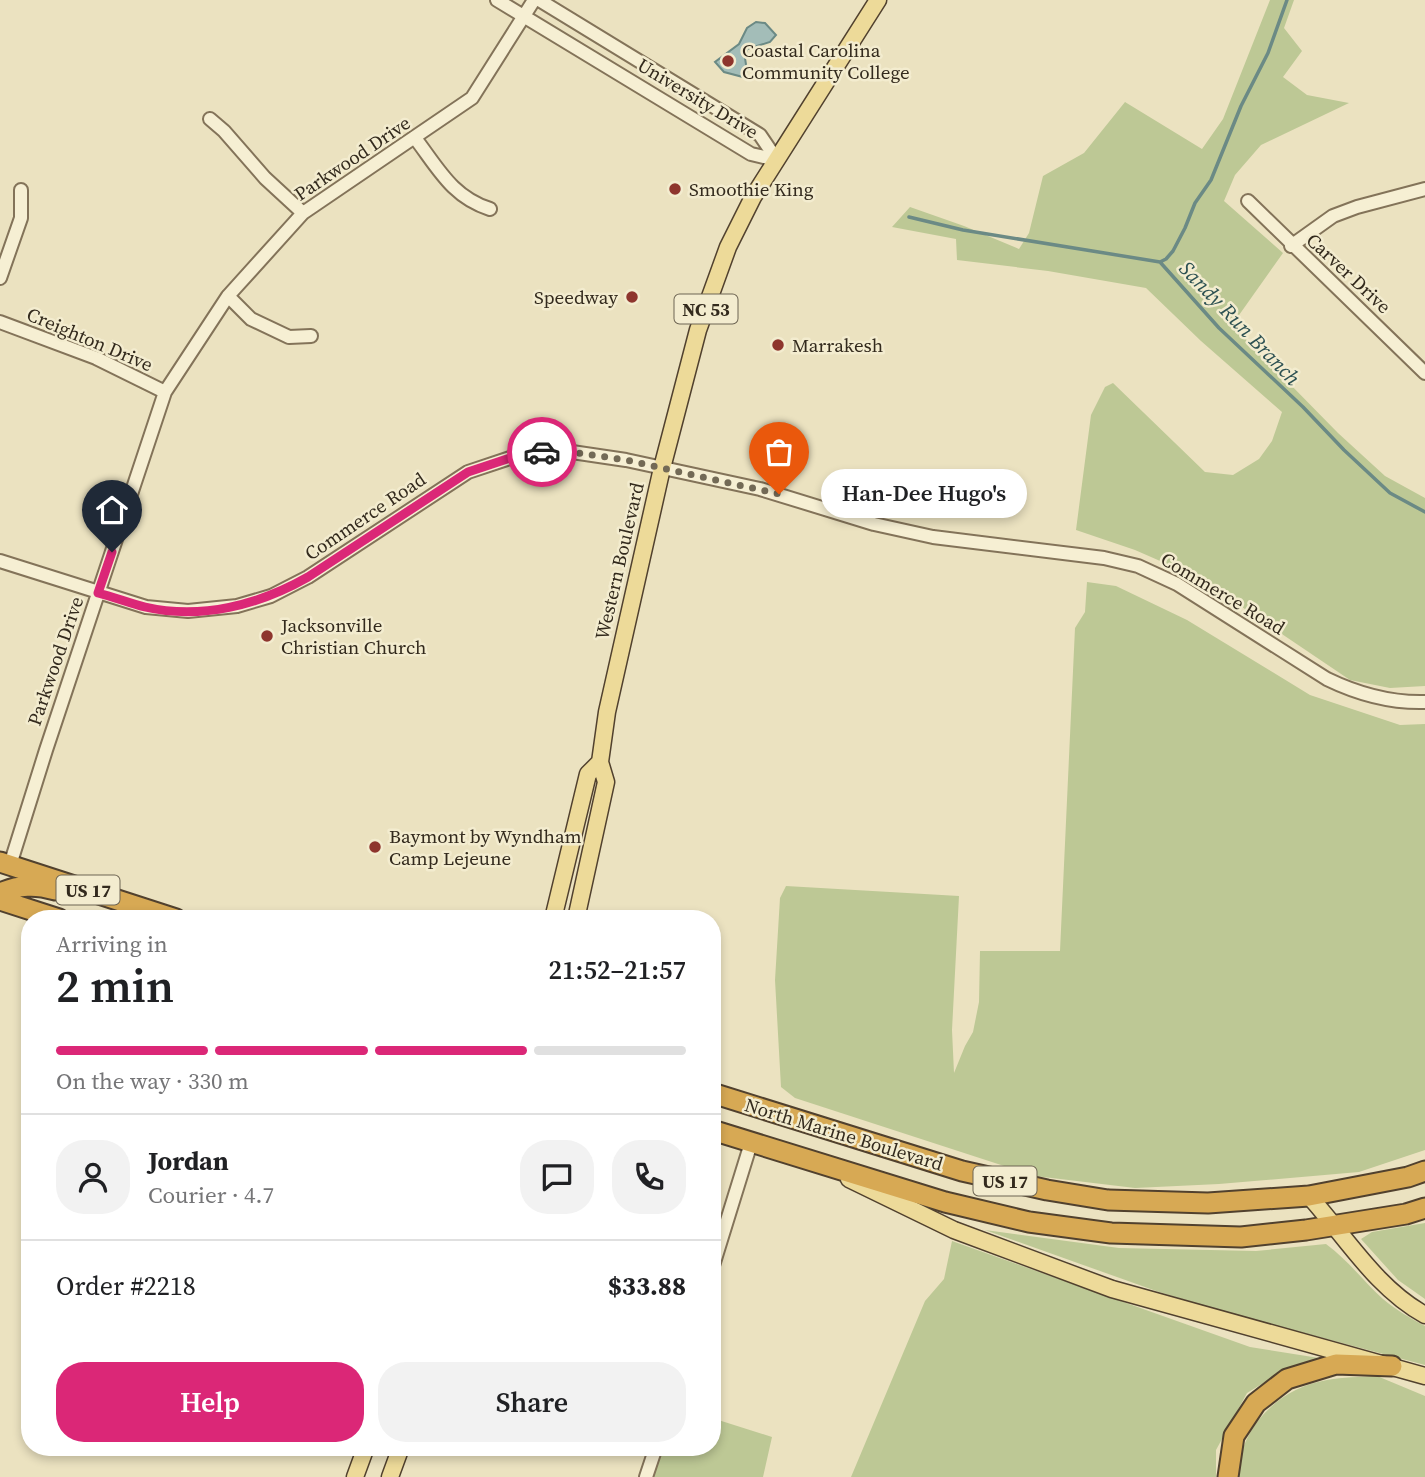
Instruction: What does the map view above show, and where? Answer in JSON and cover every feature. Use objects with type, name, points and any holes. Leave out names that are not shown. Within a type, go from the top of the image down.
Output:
[{"type":"highway","name":"US 17","points":[[3,868],[149,910]]},
{"type":"highway","name":"US 17","points":[[0,893],[14,887],[37,885],[66,893],[125,902]]},
{"type":"highway","name":"US 17","points":[[0,901],[30,910]]},
{"type":"highway","name":"North Marine Boulevard","points":[[721,1096],[962,1171],[1047,1190],[1108,1200],[1208,1203],[1309,1196]]},
{"type":"highway","name":"North Marine Boulevard","points":[[721,1133],[806,1159]]},
{"type":"highway","name":"US 17","points":[[806,1159],[945,1202],[1029,1222],[1111,1233],[1241,1237],[1406,1214],[1425,1208]]},
{"type":"highway","name":"US 17","points":[[1309,1196],[1408,1177],[1425,1171]]},
{"type":"highway","points":[[1228,1477],[1234,1436],[1256,1403],[1287,1379],[1336,1364],[1392,1366]]},
{"type":"main road","name":"Western Boulevard","points":[[578,910],[606,782],[600,762],[607,712],[662,468],[698,330],[726,252],[753,197],[878,0]]},
{"type":"main road","name":"Western Boulevard","points":[[555,910],[588,774],[600,762]]},
{"type":"main road","name":"North Marine Boulevard","points":[[806,1159],[954,1230],[1079,1277],[1204,1316],[1425,1376]]},
{"type":"main road","points":[[1309,1196],[1370,1269],[1397,1296],[1425,1315]]},
{"type":"main road","points":[[355,1477],[363,1456]]},
{"type":"main road","points":[[390,1477],[398,1456]]},
{"type":"street","name":"University Drive","points":[[497,0],[751,155],[777,160]]},
{"type":"street","name":"University Drive","points":[[536,0],[760,135],[777,160]]},
{"type":"street","name":"Parkwood Drive","points":[[3,868],[165,392],[228,296],[303,213],[472,98],[536,0]]},
{"type":"street","points":[[210,119],[265,178],[303,213]]},
{"type":"street","points":[[415,138],[454,191],[474,204],[490,209]]},
{"type":"street","points":[[1291,246],[1333,215],[1357,206],[1425,189]]},
{"type":"street","points":[[0,278],[21,218],[21,190]]},
{"type":"street","name":"Carver Drive","points":[[1248,201],[1291,246],[1425,373]]},
{"type":"street","points":[[228,296],[251,318],[289,337],[311,336]]},
{"type":"street","name":"Creighton Drive","points":[[0,322],[96,358],[165,392]]},
{"type":"street","name":"Commerce Road","points":[[0,561],[146,607],[166,610],[219,609],[252,603],[288,589],[308,577],[468,472],[519,455],[572,452],[760,489],[874,524],[933,537],[1104,558],[1138,566],[1177,584],[1338,684],[1397,701],[1425,702]]},
{"type":"street","points":[[721,1240],[751,1143]]},
{"type":"street","points":[[646,1477],[653,1456]]},
{"type":"green space","points":[[1270,0],[1294,0],[1284,28],[1302,51],[1283,77],[1307,95],[1349,103],[1261,145],[1235,175],[1224,201],[1283,253],[1232,325],[1338,433],[1385,476],[1425,498],[1425,686],[1390,688],[1350,680],[1242,607],[1183,571],[1135,550],[1076,530],[1091,415],[1105,387],[1113,383],[1205,472],[1233,475],[1259,459],[1272,441],[1282,412],[1201,341],[1146,288],[1048,271],[957,260],[956,239],[892,227],[910,207],[1019,249],[1029,233],[1043,176],[1084,153],[1125,102],[1202,149],[1223,119]]},
{"type":"green space","points":[[1087,582],[1116,586],[1187,620],[1310,695],[1400,725],[1425,724],[1425,1150],[1359,1172],[1135,1188],[1035,1176],[795,1098],[781,1087],[775,980],[780,898],[786,886],[959,896],[952,1030],[954,1073],[973,1032],[979,1002],[980,951],[1060,951],[1075,628],[1085,612]]},
{"type":"green space","points":[[1425,1223],[1425,1299],[1398,1280],[1361,1239],[1372,1232]]},
{"type":"green space","points":[[985,1230],[1119,1248],[1256,1251],[1326,1244],[1383,1299],[1425,1326],[1425,1365],[1159,1292]]},
{"type":"green space","points":[[952,1241],[1250,1347],[1319,1358],[1278,1374],[1247,1393],[1216,1450],[1216,1477],[851,1477],[925,1301],[944,1279]]},
{"type":"green space","points":[[1377,1376],[1425,1396],[1425,1477],[1238,1477],[1240,1459],[1254,1426],[1278,1401],[1309,1384],[1333,1379]]},
{"type":"green space","points":[[721,1421],[772,1437],[763,1477],[645,1477],[653,1456],[721,1456]]},
{"type":"water","points":[[756,22],[765,23],[776,35],[770,42],[747,49],[747,71],[743,77],[724,72],[715,62],[739,44],[747,28]]},
{"type":"waterway","name":"Sandy Run Branch","points":[[1160,262],[1173,251],[1195,203],[1211,180],[1241,106],[1268,53],[1287,0]]},
{"type":"waterway","points":[[909,217],[963,230],[1160,262]]},
{"type":"waterway","name":"Sandy Run Branch","points":[[1160,262],[1219,328],[1303,407],[1344,450],[1390,493],[1425,512]]},
{"type":"way so far","points":[[542,452],[572,452],[626,460],[779,494]]},
{"type":"place","name":"Coastal Carolina Community College","points":[[728,61]]},
{"type":"place","name":"Smoothie King","points":[[675,189]]},
{"type":"place","name":"Speedway","points":[[632,297]]},
{"type":"place","name":"Marrakesh","points":[[778,345]]},
{"type":"place","name":"Han-Dee Hugo's","points":[[779,494]]},
{"type":"place","name":"Jacksonville Christian Church","points":[[267,636]]},
{"type":"place","name":"Baymont by Wyndham Camp Lejeune","points":[[375,847]]},
{"type":"route","points":[[112,552],[98,593],[166,610],[219,609],[252,603],[288,589],[308,577],[468,472],[519,455],[542,452]]}]
